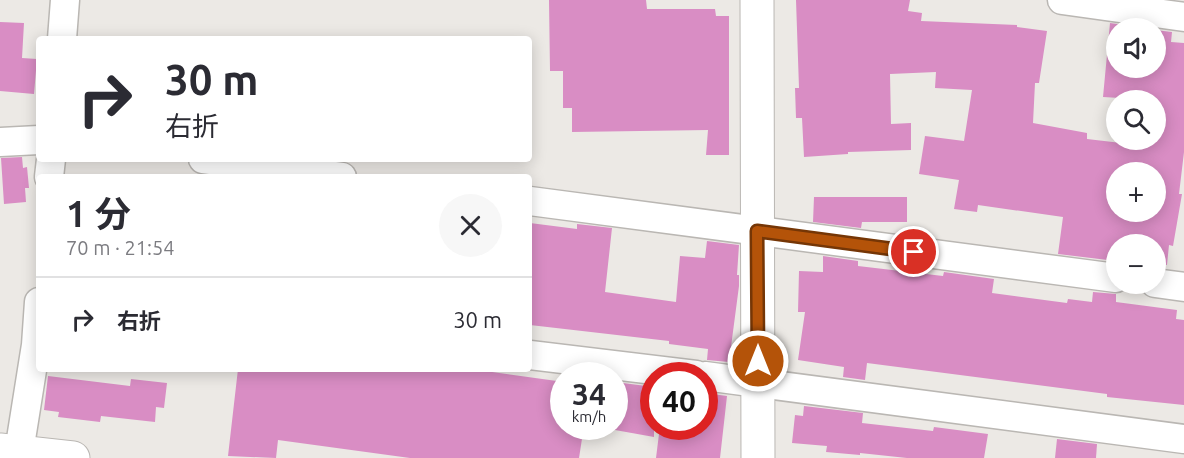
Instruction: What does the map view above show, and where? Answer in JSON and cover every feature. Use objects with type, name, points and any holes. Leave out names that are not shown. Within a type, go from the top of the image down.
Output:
[{"type":"street","points":[[62,36],[65,0]]},
{"type":"street","points":[[757,0],[758,458]]},
{"type":"street","points":[[1062,0],[1184,17]]},
{"type":"street","points":[[0,142],[36,140]]},
{"type":"street","points":[[226,162],[319,174]]},
{"type":"street","points":[[532,201],[1106,277]]},
{"type":"street","points":[[1166,285],[1184,287]]},
{"type":"street","points":[[36,345],[12,453],[73,458]]},
{"type":"street","points":[[532,355],[640,368]]},
{"type":"street","points":[[718,377],[1184,439]]},
{"type":"building","points":[[549,0],[646,0],[647,9],[715,9],[716,16],[729,16],[729,155],[706,155],[708,130],[572,132],[572,108],[563,108],[563,71],[550,71]]},
{"type":"building","points":[[796,0],[910,0],[908,11],[922,13],[921,21],[1017,25],[1017,27],[1047,31],[1039,83],[1035,83],[1033,123],[1087,133],[1087,139],[1106,141],[1106,150],[1166,150],[1166,90],[1106,90],[1106,97],[1103,97],[1106,65],[1106,78],[1166,78],[1166,31],[1172,32],[1171,42],[1184,43],[1184,152],[1179,194],[1182,194],[1173,246],[1169,245],[1167,265],[1166,234],[1106,234],[1106,260],[1058,254],[1063,217],[978,205],[977,212],[954,209],[959,180],[919,174],[925,136],[964,141],[972,90],[935,88],[936,72],[890,74],[891,124],[911,123],[911,150],[848,152],[848,154],[804,157],[802,118],[796,118],[795,88],[799,88]]},
{"type":"building","points":[[0,22],[24,23],[22,58],[36,59],[34,94],[0,91]]},
{"type":"building","points":[[22,157],[23,168],[27,167],[29,188],[25,188],[26,202],[4,204],[1,158]]},
{"type":"building","points":[[814,197],[907,197],[907,222],[862,222],[861,228],[813,222]]},
{"type":"building","points":[[532,223],[577,229],[577,224],[612,228],[605,292],[676,302],[680,256],[705,258],[707,241],[739,245],[737,275],[739,275],[739,286],[729,362],[707,360],[708,349],[669,344],[669,341],[532,325]]},
{"type":"building","points":[[823,256],[858,261],[858,266],[943,276],[944,272],[994,279],[992,293],[1067,303],[1068,299],[1092,302],[1093,292],[1116,294],[1116,302],[1177,310],[1176,319],[1184,320],[1184,405],[1107,397],[1107,394],[867,363],[865,380],[843,377],[844,367],[798,360],[805,312],[798,312],[799,271],[823,272]]},
{"type":"building","points":[[238,372],[492,372],[550,380],[550,440],[582,440],[579,458],[410,458],[278,440],[276,458],[228,456]]},
{"type":"building","points":[[48,376],[130,386],[131,379],[167,383],[164,408],[156,407],[155,422],[101,416],[100,422],[58,417],[59,412],[44,410]]},
{"type":"building","points":[[628,384],[640,385],[640,434],[628,432]]},
{"type":"building","points":[[718,395],[727,396],[720,458],[656,458],[658,440],[718,440]]},
{"type":"building","points":[[804,406],[863,413],[862,423],[933,431],[934,427],[988,434],[984,458],[907,458],[860,453],[860,455],[826,452],[827,446],[792,443],[795,415],[803,416]]},
{"type":"building","points":[[1057,439],[1097,444],[1096,458],[1055,458]]},
{"type":"route","points":[[758,361],[757,231],[914,252]]}]
